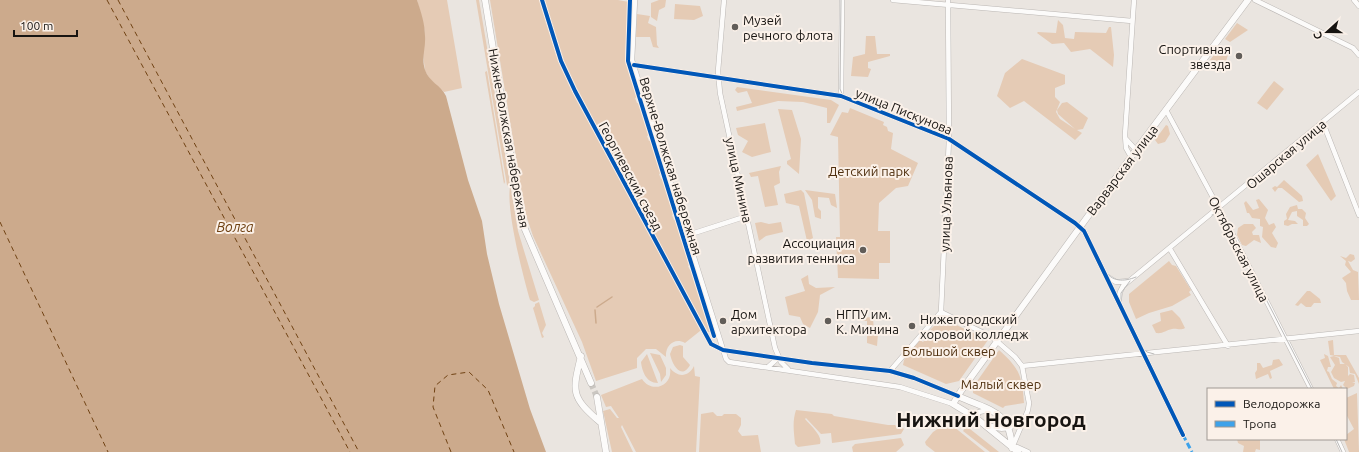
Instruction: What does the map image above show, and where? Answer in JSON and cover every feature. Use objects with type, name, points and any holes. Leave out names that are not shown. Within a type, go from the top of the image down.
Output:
[{"type":"main road","name":"Нижне-Волжская набережная","points":[[485,0],[520,212],[524,227],[592,383]]},
{"type":"main road","name":"Варварская улица","points":[[953,404],[1079,227],[1248,0]]},
{"type":"main road","points":[[581,356],[575,382],[576,396],[582,406],[600,422]]},
{"type":"main road","points":[[958,396],[1003,417],[1010,428],[1012,448]]},
{"type":"main road","points":[[597,397],[606,452]]},
{"type":"main road","points":[[953,404],[976,418],[1018,452]]},
{"type":"street","name":"Георгиевский съезд","points":[[542,0],[563,66],[575,91],[707,339],[711,344],[723,350],[729,362],[768,367]]},
{"type":"street","name":"Верхне-Волжская набережная","points":[[635,0],[632,56],[634,65],[723,350]]},
{"type":"street","name":"улица Минина","points":[[724,0],[718,78],[720,93],[746,216],[779,357]]},
{"type":"street","points":[[841,96],[842,0]]},
{"type":"street","points":[[893,0],[948,2],[1132,21]]},
{"type":"street","points":[[1131,157],[1126,148],[1125,136],[1134,0]]},
{"type":"street","points":[[1255,0],[1353,48],[1359,55]]},
{"type":"street","points":[[1354,0],[1359,6]]},
{"type":"street","name":"улица Ульянова","points":[[941,312],[949,138],[948,2]]},
{"type":"street","name":"улица Пискунова","points":[[634,65],[841,96],[949,138],[1079,227],[1086,234],[1145,354]]},
{"type":"street","name":"Ошарская улица","points":[[1132,280],[1359,92]]},
{"type":"street","name":"Октябрьская улица","points":[[1166,110],[1219,209],[1310,388]]},
{"type":"street","points":[[1323,123],[1359,215]]},
{"type":"street","points":[[1125,136],[1130,145],[1136,150]]},
{"type":"street","points":[[688,235],[746,216]]},
{"type":"street","points":[[1170,249],[1228,346]]},
{"type":"street","points":[[1106,274],[1116,282],[1132,280]]},
{"type":"street","points":[[1120,302],[1120,292],[1123,286],[1132,280]]},
{"type":"street","points":[[890,371],[941,312],[997,341],[1015,357],[1022,366],[1029,403],[1012,448],[1017,447],[1028,452]]},
{"type":"street","points":[[1022,366],[1154,354],[1359,331]]},
{"type":"street","points":[[723,350],[812,363],[890,371],[914,378],[958,396]]},
{"type":"street","points":[[1145,354],[1183,435]]},
{"type":"street","points":[[768,367],[779,357]]},
{"type":"street","points":[[779,357],[784,366],[790,370]]},
{"type":"street","points":[[812,363],[809,368],[813,374]]},
{"type":"street","points":[[768,367],[900,387],[953,404]]},
{"type":"street","points":[[976,418],[979,412],[990,410]]},
{"type":"street","points":[[985,425],[1000,425],[1003,423],[1003,417]]},
{"type":"street","points":[[985,425],[1002,430],[1010,428],[1023,420]]},
{"type":"street","points":[[1337,440],[1343,452]]},
{"type":"green space","points":[[417,0],[447,0],[462,88],[444,92],[430,79],[425,71],[423,53],[425,32]]},
{"type":"green space","points":[[476,0],[479,0],[518,231],[539,300],[534,302],[530,300],[516,243],[510,211],[510,187],[507,185]]},
{"type":"green space","points":[[490,0],[618,0],[629,2],[625,56],[637,97],[635,98],[637,103],[639,103],[649,135],[647,136],[649,141],[651,140],[661,173],[659,174],[661,179],[663,178],[674,214],[672,215],[674,220],[676,220],[690,265],[688,266],[690,270],[692,270],[711,332],[708,332],[705,327],[685,343],[681,341],[674,342],[667,349],[666,357],[656,349],[646,349],[637,358],[637,368],[596,381],[582,342],[533,236],[525,212]]},
{"type":"green space","points":[[659,0],[666,0],[665,7],[659,10],[657,21],[651,17],[651,3]]},
{"type":"green space","points":[[675,4],[700,6],[703,16],[694,20],[674,19]]},
{"type":"green space","points":[[637,14],[650,16],[648,23],[656,27],[657,45],[659,48],[653,47],[650,37],[636,37]]},
{"type":"green space","points":[[1058,20],[1063,25],[1065,38],[1074,39],[1075,32],[1106,33],[1109,27],[1111,27],[1114,55],[1113,67],[1090,49],[1071,52],[1064,43],[1052,44],[1037,33],[1056,33]]},
{"type":"green space","points":[[1237,23],[1248,30],[1230,42],[1225,39]]},
{"type":"green space","points":[[866,36],[875,36],[877,54],[890,54],[890,56],[868,62],[868,68],[871,69],[868,77],[851,76],[853,57],[865,54]]},
{"type":"green space","points":[[1221,46],[1228,55],[1226,61],[1220,67],[1210,60]]},
{"type":"green space","points":[[1022,59],[1065,75],[1065,84],[1055,88],[1055,97],[1060,102],[1056,112],[1060,119],[1075,129],[1058,114],[1057,110],[1062,103],[1067,102],[1088,118],[1083,129],[1077,130],[1082,133],[1075,140],[1024,101],[1010,108],[997,96],[1005,73]]},
{"type":"green space","points":[[487,71],[505,182],[504,184],[485,72]]},
{"type":"green space","points":[[1274,81],[1284,89],[1267,110],[1257,103]]},
{"type":"green space","points":[[737,87],[831,100],[839,105],[830,123],[827,123],[827,108],[803,102],[778,101],[737,111],[736,107],[752,103],[747,91],[738,93],[735,90]]},
{"type":"green space","name":"Детский парк","points":[[850,108],[884,122],[883,125],[887,127],[888,131],[893,133],[891,149],[918,163],[908,186],[896,188],[879,203],[878,231],[890,231],[890,263],[879,263],[879,279],[838,278],[836,237],[840,237],[838,137],[830,135],[842,112],[848,113]]},
{"type":"green space","points":[[778,109],[792,110],[801,139],[799,174],[787,164],[787,161],[791,159]]},
{"type":"green space","points":[[765,123],[771,152],[752,157],[742,152],[748,141],[738,135],[736,128]]},
{"type":"green space","points":[[1166,125],[1168,126],[1170,134],[1165,142],[1158,144],[1155,140]]},
{"type":"green space","points":[[1318,154],[1336,196],[1331,201],[1306,165]]},
{"type":"green space","points":[[781,166],[779,172],[780,183],[774,186],[778,205],[765,207],[758,176],[751,177],[749,173]]},
{"type":"green space","points":[[1284,180],[1302,196],[1303,201],[1299,202],[1282,188],[1278,188],[1275,192],[1272,188],[1275,186],[1277,187]]},
{"type":"green space","points":[[801,190],[804,193],[813,238],[807,241],[799,206],[786,203],[784,194]]},
{"type":"green space","points":[[805,190],[835,194],[837,208],[831,205],[829,198],[818,197],[818,208],[821,211],[821,219],[815,217],[812,200]]},
{"type":"green space","points":[[1259,199],[1268,210],[1265,218],[1269,225],[1274,223],[1276,227],[1272,233],[1278,243],[1276,248],[1271,247],[1262,237],[1263,227],[1260,226],[1260,219],[1252,218],[1249,213],[1247,213],[1244,203],[1246,201],[1253,210],[1259,208],[1256,200]]},
{"type":"green space","points":[[1297,205],[1298,209],[1302,209],[1306,213],[1305,218],[1309,224],[1307,226],[1303,226],[1303,220],[1297,216],[1297,211],[1292,212],[1288,220],[1295,221],[1298,224],[1288,226],[1284,225],[1284,221],[1287,219],[1286,214],[1290,207]]},
{"type":"green space","points":[[761,222],[769,224],[781,222],[783,232],[766,236],[759,241],[755,223]]},
{"type":"green space","points":[[1244,224],[1253,224],[1256,228],[1252,232],[1253,235],[1259,235],[1261,243],[1254,240],[1246,246],[1242,245],[1237,235],[1238,228]]},
{"type":"green space","points":[[1350,254],[1354,255],[1355,259],[1351,262],[1348,261],[1353,270],[1358,272],[1359,300],[1351,300],[1347,291],[1346,283],[1342,278],[1351,272],[1345,265],[1346,261],[1340,256],[1346,258]]},
{"type":"green space","points":[[1169,261],[1172,265],[1176,266],[1191,290],[1189,292],[1191,295],[1172,306],[1149,313],[1136,319],[1129,302],[1129,294]]},
{"type":"green space","points":[[808,275],[809,284],[816,288],[835,287],[820,295],[818,312],[810,328],[803,324],[800,317],[789,315],[785,297],[805,291],[801,279]]},
{"type":"green space","points":[[1307,291],[1310,291],[1320,299],[1321,303],[1314,303],[1311,307],[1306,307],[1301,303],[1298,306],[1295,305]]},
{"type":"green space","points":[[539,302],[546,325],[542,333],[544,337],[542,338],[533,308],[535,304]]},
{"type":"green space","points":[[1172,310],[1180,318],[1185,328],[1172,329],[1161,333],[1156,333],[1152,325],[1161,321],[1160,313]]},
{"type":"green space","points":[[873,317],[874,334],[878,334],[877,346],[867,343],[867,321],[859,321],[860,318]]},
{"type":"green space","name":"Большой сквер","points":[[944,319],[988,340],[959,381],[946,384],[903,365],[904,360],[920,340],[923,342],[932,332],[930,330],[938,322]]},
{"type":"green space","points":[[1333,340],[1334,355],[1346,355],[1359,378],[1359,384],[1355,374],[1350,373],[1349,367],[1342,362],[1340,357],[1330,355],[1328,341]]},
{"type":"green space","points":[[680,345],[683,346],[683,357],[690,365],[687,370],[683,371],[677,369],[670,354],[673,347]]},
{"type":"green space","name":"Малый сквер","points":[[999,350],[1016,368],[1019,374],[1024,403],[1005,406],[1003,408],[973,393],[973,387]]},
{"type":"green space","points":[[650,353],[660,355],[666,368],[666,375],[661,382],[660,374]]},
{"type":"green space","points":[[647,354],[658,383],[650,381],[645,376],[642,369],[641,362]]},
{"type":"green space","points":[[1324,354],[1328,356],[1331,367],[1328,367],[1327,371],[1332,379],[1337,383],[1336,386],[1339,388],[1334,388],[1320,360],[1325,358]]},
{"type":"green space","points":[[1334,356],[1339,358],[1340,364],[1345,364],[1348,367],[1348,376],[1350,374],[1354,375],[1355,382],[1352,383],[1355,383],[1354,386],[1347,389],[1343,385],[1345,381],[1341,382],[1334,378],[1331,372],[1335,365],[1330,357]]},
{"type":"green space","points":[[1279,359],[1283,365],[1270,371],[1272,378],[1270,379],[1268,374],[1256,379],[1255,373],[1257,370],[1257,363],[1260,363],[1263,368],[1272,365],[1273,360]]},
{"type":"green space","points":[[694,366],[695,376],[700,377],[696,452],[636,452],[622,425],[621,427],[633,452],[612,452],[603,411],[610,409],[617,418],[619,418],[611,406],[606,407],[601,395],[642,379],[646,384],[651,386],[661,386],[668,379],[670,368],[676,373],[682,375],[689,373]]},
{"type":"green space","points":[[1357,393],[1359,452],[1349,452],[1344,440],[1347,440],[1347,434],[1354,429],[1347,416],[1347,398]]},
{"type":"green space","points":[[796,410],[832,414],[834,416],[901,426],[904,429],[901,434],[832,443],[831,433],[821,434],[806,418],[805,419],[818,434],[820,444],[798,447],[795,444],[794,431]]},
{"type":"green space","points":[[713,412],[717,416],[722,416],[724,414],[736,414],[741,418],[741,425],[738,431],[742,436],[758,435],[761,452],[699,452],[701,414]]},
{"type":"green space","points":[[948,422],[985,452],[935,452],[926,445],[925,442],[933,432]]},
{"type":"green space","points":[[966,427],[999,452],[990,452],[963,431]]},
{"type":"green space","points":[[901,438],[904,445],[896,452],[853,452],[852,447],[855,444]]},
{"type":"green space","points":[[1237,440],[1260,440],[1260,450],[1256,449],[1255,452],[1243,452],[1244,446],[1238,443]]},
{"type":"water","name":"Волга","points":[[0,0],[417,0],[424,27],[425,40],[423,61],[425,70],[429,78],[444,92],[446,96],[468,180],[482,221],[487,254],[499,304],[530,409],[546,452],[0,452]]},
{"type":"waterway","points":[[597,307],[612,297]]},
{"type":"waterway","points":[[595,310],[596,323]]},
{"type":"ferry route","points":[[107,0],[350,452]]},
{"type":"ferry route","points":[[118,0],[359,452]]},
{"type":"ferry route","points":[[0,222],[108,452]]},
{"type":"ferry route","points":[[451,452],[433,407],[435,386],[448,375],[469,372],[488,390],[514,452]]},
{"type":"tunnel","points":[[591,383],[597,397]]},
{"type":"tram line","points":[[841,0],[840,89],[844,98],[949,140],[1075,224],[1085,234],[1121,304]]},
{"type":"tram line","points":[[1212,215],[1219,213],[1223,215],[1311,388]]},
{"type":"tram line","points":[[1105,270],[1111,277],[1118,280],[1127,280],[1136,277]]},
{"type":"tram line","points":[[1121,304],[1121,293],[1130,281]]},
{"type":"tram line","points":[[1141,346],[1147,352],[1154,354]]},
{"type":"tram line","points":[[1336,440],[1342,452]]},
{"type":"marked path","points":[[1183,435],[1192,452]]},
{"type":"cycle path","points":[[542,0],[561,61],[575,91],[711,344],[723,350],[812,363],[890,371],[914,378],[958,396]]},
{"type":"cycle path","points":[[630,0],[628,61],[714,336]]},
{"type":"cycle path","points":[[634,65],[841,96],[949,139],[1075,223],[1084,231],[1183,435]]},
{"type":"place","name":"Музей речного флота","points":[[735,27]]},
{"type":"place","name":"Спортивная звезда","points":[[1239,56]]},
{"type":"place","name":"Ассоциация развития тенниса","points":[[863,250]]},
{"type":"place","name":"Дом архитектора","points":[[723,321]]},
{"type":"place","name":"НГПУ им. К. Минина","points":[[828,321]]},
{"type":"place","name":"Нижегородский хоровой колледж","points":[[912,326]]},
{"type":"district","name":"Нижний Новгород","points":[[991,419]]}]
